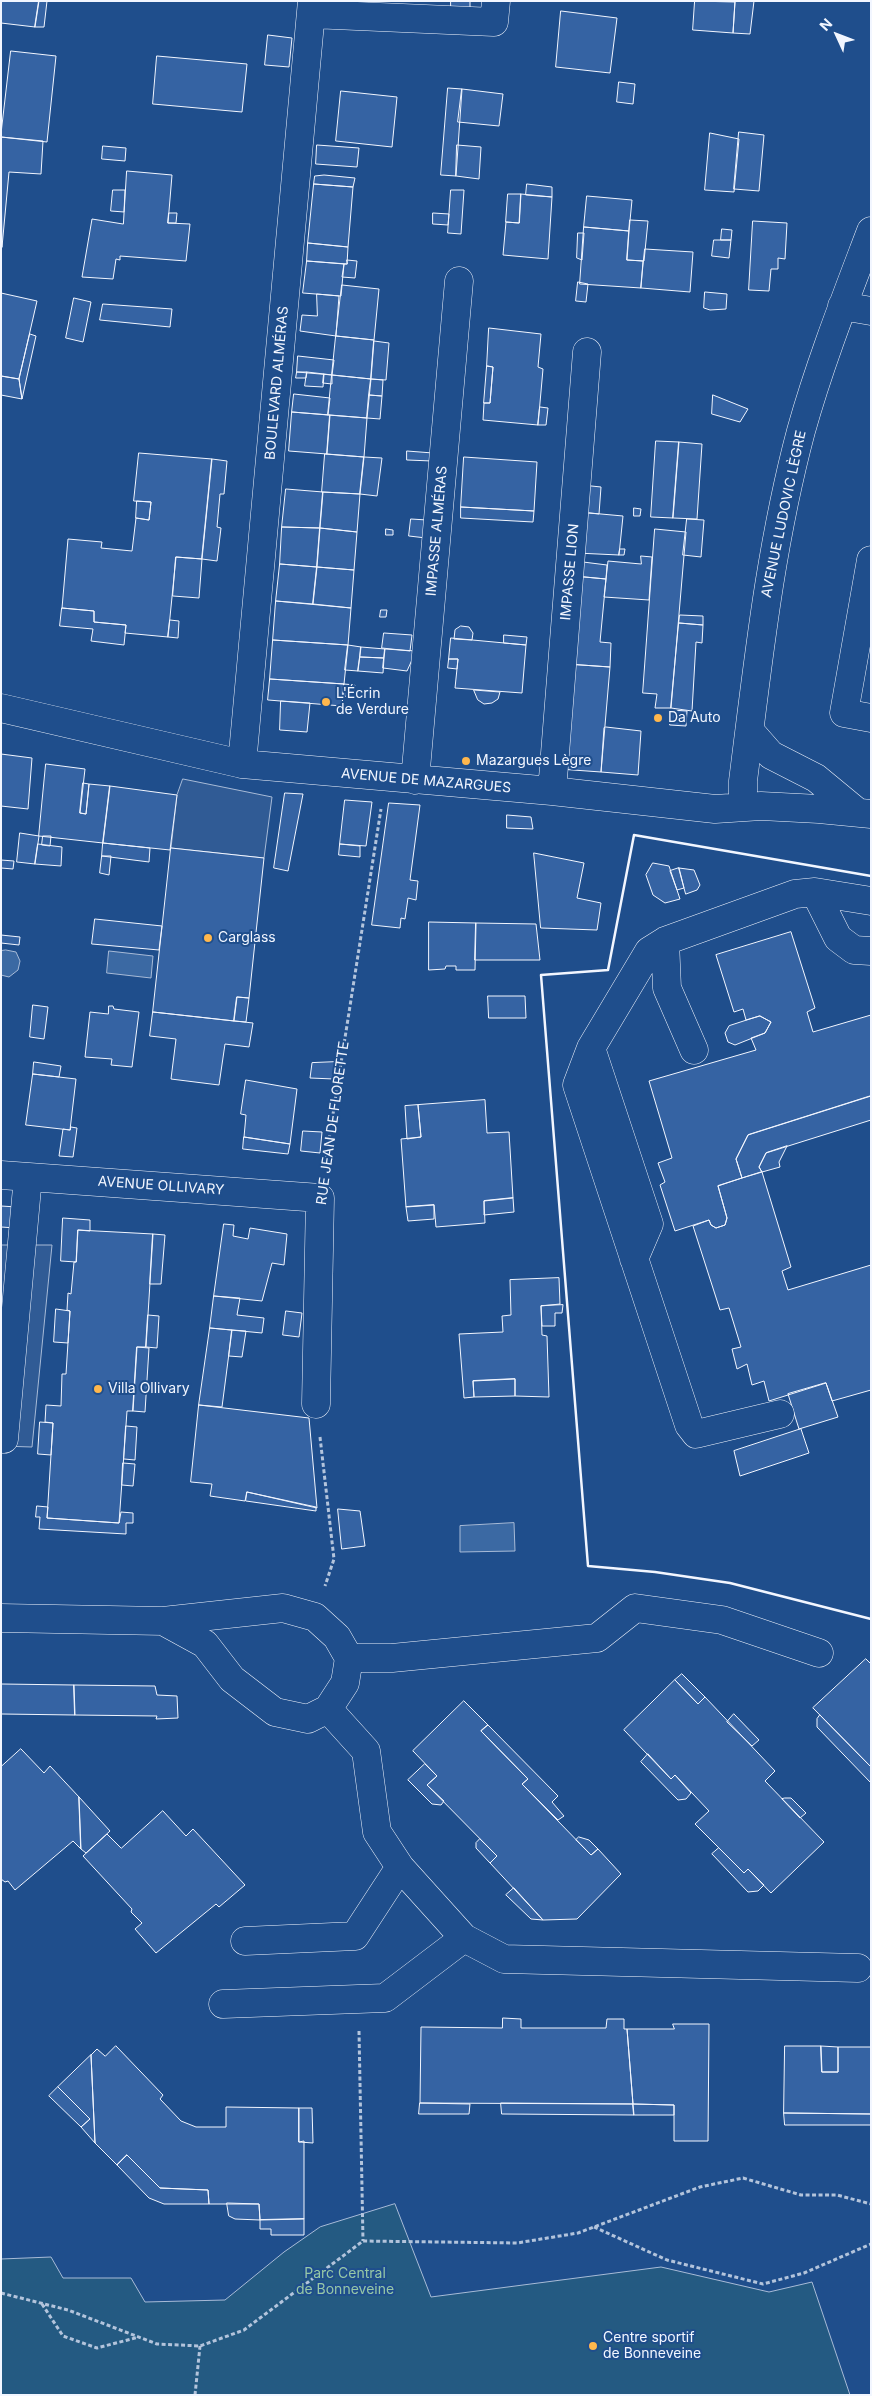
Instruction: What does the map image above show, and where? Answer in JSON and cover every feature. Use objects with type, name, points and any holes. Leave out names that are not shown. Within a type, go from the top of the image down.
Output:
[{"type":"street","points":[[311,8],[494,22],[496,1]]},
{"type":"street","name":"BOULEVARD ALMÉRAS","points":[[242,764],[311,8]]},
{"type":"street","name":"AVENUE LUDOVIC LÈGRE","points":[[744,807],[743,781],[762,623],[772,564],[801,432],[842,306],[871,231]]},
{"type":"street","name":"IMPASSE ALMÉRAS","points":[[416,780],[459,281]]},
{"type":"street","points":[[842,306],[871,311]]},
{"type":"street","name":"IMPASSE LION","points":[[552,790],[587,352]]},
{"type":"street","points":[[871,560],[844,713],[871,718]]},
{"type":"street","name":"AVENUE DE MAZARGUES","points":[[1,708],[242,764],[386,778],[552,790],[696,808],[744,807],[864,813]]},
{"type":"street","name":"AVENUE DE MAZARGUES","points":[[750,731],[772,755],[816,778],[864,813]]},
{"type":"street","points":[[780,1414],[696,1434],[688,1425],[634,1259],[649,1224],[591,1048],[649,951],[665,941],[795,894],[815,892],[871,901]]},
{"type":"street","points":[[815,892],[838,938],[854,950],[871,951]]},
{"type":"street","points":[[665,941],[667,988],[694,1050]]},
{"type":"street","name":"AVENUE OLLIVARY","points":[[1,1175],[320,1198]]},
{"type":"street","points":[[4,1439],[28,1177]]},
{"type":"street","name":"RUE JEAN DE FLORETTE","points":[[316,1404],[320,1198]]},
{"type":"street","points":[[1,1618],[163,1621],[283,1608],[315,1617],[337,1637],[349,1658],[345,1683],[328,1709],[308,1719],[275,1712],[232,1679],[205,1644],[163,1621]]},
{"type":"street","points":[[349,1658],[392,1658],[597,1638],[635,1608],[722,1620],[819,1653]]},
{"type":"street","points":[[328,1709],[366,1752],[377,1832],[400,1867],[464,1938],[504,1958],[858,1968]]},
{"type":"street","points":[[244,1940],[355,1936],[400,1867]]},
{"type":"street","points":[[222,2004],[385,1998],[464,1938]]},
{"type":"path","name":"RUE JEAN DE FLORETTE","points":[[320,1198],[386,778]]},
{"type":"path","points":[[315,1617],[334,1559],[316,1404]]},
{"type":"path","points":[[358,2000],[363,2241]]},
{"type":"path","points":[[1,2294],[68,2310],[156,2344],[200,2346],[244,2330],[363,2241],[517,2243],[578,2233],[700,2186],[743,2178],[801,2194],[837,2195],[871,2204]]},
{"type":"path","points":[[594,2227],[667,2260],[763,2284],[804,2273],[871,2244]]},
{"type":"path","points":[[42,2304],[64,2336],[97,2348],[140,2337]]},
{"type":"path","points":[[194,2393],[200,2346]]},
{"type":"green space","name":"Parc Central de Bonneveine","points":[[395,2204],[431,2297],[661,2267],[769,2292],[812,2282],[850,2395],[1,2395],[1,2259],[51,2257],[63,2278],[131,2278],[145,2302],[225,2300],[284,2252],[320,2227]]},
{"type":"shaded area","points":[[183,779],[272,797],[264,858],[171,848],[177,795]]},
{"type":"shaded area","points":[[1,951],[16,952],[20,961],[18,970],[9,977],[1,975]]},
{"type":"shaded area","points":[[109,951],[153,956],[151,978],[107,973]]},
{"type":"shaded area","points":[[1,1245],[52,1245],[32,1447],[1,1446]]},
{"type":"shaded area","points":[[514,1523],[515,1551],[460,1552],[460,1526]]},
{"type":"building","points":[[1,1],[39,1],[35,27],[1,23]]},
{"type":"building","points":[[39,1],[47,1],[44,27],[35,27]]},
{"type":"building","points":[[451,1],[470,1],[470,8],[451,7]]},
{"type":"building","points":[[695,1],[735,2],[733,33],[693,30]]},
{"type":"building","points":[[735,1],[754,1],[750,34],[733,33]]},
{"type":"building","points":[[561,11],[617,18],[610,73],[556,67]]},
{"type":"building","points":[[268,35],[292,38],[289,67],[265,65]]},
{"type":"building","points":[[11,51],[56,56],[47,142],[1,137]]},
{"type":"building","points":[[157,56],[247,64],[242,112],[153,104]]},
{"type":"building","points":[[619,82],[635,84],[633,104],[617,102]]},
{"type":"building","points":[[448,88],[462,89],[456,176],[441,175]]},
{"type":"building","points":[[462,89],[503,94],[499,126],[458,122]]},
{"type":"building","points":[[341,91],[397,97],[392,147],[336,141]]},
{"type":"building","points":[[739,132],[764,135],[759,191],[734,189]]},
{"type":"building","points":[[710,133],[739,139],[734,192],[705,190]]},
{"type":"building","points":[[1,137],[43,141],[41,174],[9,172],[2,247]]},
{"type":"building","points":[[317,145],[359,148],[357,167],[316,164]]},
{"type":"building","points":[[457,145],[481,147],[479,179],[456,176]]},
{"type":"building","points":[[103,146],[126,148],[125,161],[102,159]]},
{"type":"building","points":[[127,171],[172,175],[168,223],[190,224],[186,261],[120,256],[120,260],[116,259],[113,279],[82,277],[92,219],[123,224]]},
{"type":"building","points":[[315,176],[355,178],[353,187],[314,184]]},
{"type":"building","points":[[314,184],[353,187],[348,247],[308,243]]},
{"type":"building","points":[[527,184],[552,187],[552,197],[526,195]]},
{"type":"building","points":[[113,190],[125,190],[124,212],[111,211]]},
{"type":"building","points":[[451,190],[464,190],[461,234],[448,233]]},
{"type":"building","points":[[508,194],[521,194],[519,223],[506,222]]},
{"type":"building","points":[[521,194],[552,197],[548,259],[503,255],[506,222],[519,223]]},
{"type":"building","points":[[587,196],[632,200],[629,231],[584,227]]},
{"type":"building","points":[[169,213],[177,213],[176,223],[168,223]]},
{"type":"building","points":[[433,213],[449,214],[448,225],[433,224]]},
{"type":"building","points":[[630,220],[648,221],[644,261],[627,260]]},
{"type":"building","points":[[753,221],[787,223],[785,259],[778,258],[778,269],[771,269],[769,291],[749,290]]},
{"type":"building","points":[[584,227],[629,231],[627,260],[643,261],[641,288],[580,284]]},
{"type":"building","points":[[722,229],[732,230],[731,240],[721,240]]},
{"type":"building","points":[[578,233],[584,233],[582,260],[577,258]]},
{"type":"building","points":[[714,240],[731,240],[729,258],[712,256]]},
{"type":"building","points":[[308,243],[348,247],[347,264],[307,261]]},
{"type":"building","points":[[645,249],[693,252],[690,292],[641,288]]},
{"type":"building","points":[[347,260],[357,261],[355,278],[342,277],[344,264],[347,264]]},
{"type":"building","points":[[307,261],[344,264],[341,296],[303,293]]},
{"type":"building","points":[[578,282],[588,284],[586,302],[576,301]]},
{"type":"building","points":[[342,285],[379,289],[374,340],[336,336]]},
{"type":"building","points":[[705,292],[727,294],[726,309],[710,310],[704,308]]},
{"type":"building","points":[[1,293],[37,301],[19,379],[1,376]]},
{"type":"building","points":[[317,294],[339,296],[336,336],[300,331],[302,315],[317,316]]},
{"type":"building","points":[[74,298],[91,302],[83,342],[66,338]]},
{"type":"building","points":[[103,304],[172,309],[170,327],[100,320]]},
{"type":"building","points":[[489,328],[541,334],[538,367],[543,369],[538,425],[483,420],[484,403],[490,403],[493,367],[487,366]]},
{"type":"building","points":[[30,334],[36,336],[22,399],[19,379]]},
{"type":"building","points":[[336,336],[374,340],[371,379],[332,375]]},
{"type":"building","points":[[374,341],[389,343],[386,380],[371,379]]},
{"type":"building","points":[[298,356],[334,360],[332,375],[297,372]]},
{"type":"building","points":[[487,366],[493,367],[490,403],[484,403]]},
{"type":"building","points":[[297,372],[307,372],[306,378],[296,378]]},
{"type":"building","points":[[307,372],[324,374],[323,387],[305,386]]},
{"type":"building","points":[[324,374],[332,375],[332,384],[323,383]]},
{"type":"building","points":[[332,375],[371,379],[367,418],[328,415]]},
{"type":"building","points":[[1,376],[19,379],[22,399],[1,395]]},
{"type":"building","points":[[371,379],[383,380],[382,396],[369,395]]},
{"type":"building","points":[[294,394],[330,398],[328,415],[292,412]]},
{"type":"building","points":[[369,395],[382,396],[380,419],[367,418]]},
{"type":"building","points":[[713,395],[748,409],[740,422],[712,414]]},
{"type":"building","points":[[540,407],[548,408],[546,425],[538,425]]},
{"type":"building","points":[[292,412],[330,415],[327,454],[289,451]]},
{"type":"building","points":[[330,415],[367,418],[364,457],[327,454]]},
{"type":"building","points":[[656,441],[679,442],[673,518],[651,517]]},
{"type":"building","points":[[679,442],[702,444],[697,519],[673,518]]},
{"type":"building","points":[[407,451],[433,453],[432,461],[407,460]]},
{"type":"building","points":[[139,453],[212,459],[202,559],[176,557],[168,637],[125,633],[126,625],[94,622],[94,611],[62,608],[68,539],[102,542],[101,548],[132,551],[136,518],[149,520],[151,502],[134,501]]},
{"type":"building","points":[[325,454],[364,457],[360,494],[322,492]]},
{"type":"building","points":[[364,457],[382,458],[377,496],[360,494]]},
{"type":"building","points":[[464,457],[537,462],[534,511],[461,507]]},
{"type":"building","points":[[212,459],[227,461],[224,494],[220,494],[217,527],[221,528],[217,561],[202,559]]},
{"type":"building","points":[[582,485],[601,487],[599,514],[579,512]]},
{"type":"building","points":[[286,489],[323,492],[320,528],[282,527]]},
{"type":"building","points":[[323,492],[360,494],[357,532],[320,528]]},
{"type":"building","points":[[137,501],[151,502],[149,520],[136,518]]},
{"type":"building","points":[[461,507],[534,511],[533,522],[461,518]]},
{"type":"building","points":[[634,508],[641,509],[640,516],[634,516]]},
{"type":"building","points":[[579,512],[623,516],[619,555],[576,553]]},
{"type":"building","points":[[411,519],[427,520],[426,538],[409,536]]},
{"type":"building","points":[[687,519],[704,520],[701,557],[683,555]]},
{"type":"building","points":[[282,527],[320,528],[317,567],[280,564]]},
{"type":"building","points":[[320,528],[357,532],[354,570],[317,567]]},
{"type":"building","points":[[386,529],[393,530],[393,535],[386,535]]},
{"type":"building","points":[[655,529],[686,532],[671,708],[655,708],[657,694],[643,693]]},
{"type":"building","points":[[620,549],[625,549],[624,555],[619,555]]},
{"type":"building","points":[[641,556],[652,557],[649,600],[604,597],[608,561],[641,564]]},
{"type":"building","points":[[176,557],[202,559],[199,598],[173,596]]},
{"type":"building","points":[[575,561],[607,565],[606,579],[574,576]]},
{"type":"building","points":[[280,564],[317,567],[313,604],[276,601]]},
{"type":"building","points":[[317,567],[354,570],[351,608],[313,604]]},
{"type":"building","points":[[574,576],[606,579],[600,642],[611,643],[610,667],[567,664]]},
{"type":"building","points":[[276,601],[351,608],[348,645],[273,640]]},
{"type":"building","points":[[62,608],[94,611],[94,622],[126,625],[124,645],[91,641],[93,629],[60,626]]},
{"type":"building","points":[[381,610],[387,610],[386,617],[380,617]]},
{"type":"building","points":[[680,615],[703,616],[703,625],[679,623]]},
{"type":"building","points":[[170,620],[179,621],[178,638],[168,637]]},
{"type":"building","points":[[679,623],[703,625],[702,643],[696,642],[692,711],[671,708]]},
{"type":"building","points":[[461,626],[469,627],[473,633],[472,640],[454,639],[455,630]]},
{"type":"building","points":[[384,633],[412,635],[410,651],[382,648]]},
{"type":"building","points":[[504,635],[527,637],[526,645],[504,643]]},
{"type":"building","points":[[451,638],[526,645],[522,693],[455,688],[458,659],[449,659]]},
{"type":"building","points":[[273,640],[348,645],[344,684],[270,679]]},
{"type":"building","points":[[348,645],[361,647],[358,671],[345,670]]},
{"type":"building","points":[[361,647],[385,649],[384,658],[360,657]]},
{"type":"building","points":[[385,649],[416,651],[407,671],[383,668]]},
{"type":"building","points":[[360,657],[384,658],[383,673],[358,671]]},
{"type":"building","points":[[449,659],[458,659],[457,669],[448,668]]},
{"type":"building","points":[[567,664],[610,667],[601,772],[559,769]]},
{"type":"building","points":[[270,679],[344,684],[342,706],[268,700]]},
{"type":"building","points":[[344,684],[355,685],[353,697],[343,696]]},
{"type":"building","points":[[474,690],[500,692],[498,699],[492,703],[484,704],[478,700]]},
{"type":"building","points":[[281,701],[310,703],[307,732],[280,730]]},
{"type":"building","points":[[672,710],[687,711],[686,726],[670,725]]},
{"type":"building","points":[[604,728],[641,731],[638,775],[601,772]]},
{"type":"building","points":[[1,754],[32,758],[28,809],[1,806]]},
{"type":"building","points":[[46,764],[85,769],[80,813],[86,814],[89,784],[110,786],[103,843],[39,836]]},
{"type":"building","points":[[83,783],[89,784],[86,814],[80,813]]},
{"type":"building","points":[[110,786],[177,795],[170,850],[103,843]]},
{"type":"building","points":[[285,793],[303,794],[288,871],[274,868]]},
{"type":"building","points":[[345,800],[372,802],[366,846],[340,844]]},
{"type":"building","points":[[389,803],[420,805],[410,880],[418,881],[416,900],[408,898],[405,919],[401,918],[400,928],[372,925]]},
{"type":"building","points":[[507,815],[531,817],[533,829],[507,828]]},
{"type":"building","points":[[20,833],[39,836],[35,864],[17,862]]},
{"type":"building","points":[[43,836],[51,836],[50,846],[42,845]]},
{"type":"building","points":[[103,843],[150,848],[149,862],[102,856]]},
{"type":"building","points":[[38,844],[62,847],[61,866],[35,864]]},
{"type":"building","points":[[340,844],[360,846],[360,857],[339,855]]},
{"type":"building","name":"Carglass","points":[[171,848],[264,858],[249,998],[237,997],[234,1021],[153,1012]]},
{"type":"building","points":[[534,853],[584,863],[577,898],[601,903],[597,930],[541,928]]},
{"type":"building","points":[[102,856],[111,856],[109,875],[100,873]]},
{"type":"building","points":[[1,860],[14,861],[13,869],[1,868]]},
{"type":"building","points":[[653,863],[669,866],[680,899],[665,903],[653,895],[646,875]]},
{"type":"building","points":[[679,868],[684,888],[677,890],[670,871]]},
{"type":"building","points":[[679,868],[694,870],[700,885],[697,890],[686,894]]},
{"type":"building","points":[[95,919],[162,926],[159,950],[92,944]]},
{"type":"building","points":[[429,922],[476,923],[475,970],[456,970],[456,966],[446,966],[445,969],[429,970]]},
{"type":"building","points":[[476,923],[536,924],[540,960],[475,960]]},
{"type":"building","points":[[791,932],[815,1008],[807,1012],[813,1032],[871,1015],[871,1096],[748,1135],[736,1159],[742,1178],[718,1186],[727,1218],[725,1225],[716,1228],[711,1225],[709,1220],[675,1231],[660,1185],[665,1182],[658,1163],[672,1158],[649,1081],[756,1050],[751,1038],[765,1033],[771,1022],[760,1016],[746,1020],[743,1009],[734,1012],[716,955]]},
{"type":"building","points":[[1,935],[20,937],[19,945],[1,943]]},
{"type":"building","points":[[488,996],[525,996],[526,1018],[489,1018]]},
{"type":"building","points":[[237,997],[249,998],[246,1022],[234,1021]]},
{"type":"building","points":[[33,1005],[48,1007],[44,1039],[30,1037]]},
{"type":"building","points":[[109,1006],[113,1006],[114,1009],[139,1012],[132,1067],[111,1065],[112,1059],[85,1057],[90,1012],[108,1014]]},
{"type":"building","points":[[153,1012],[253,1023],[249,1047],[225,1044],[219,1085],[171,1079],[176,1039],[150,1036]]},
{"type":"building","points":[[760,1016],[771,1022],[765,1033],[735,1045],[728,1042],[725,1033],[729,1026]]},
{"type":"building","points":[[34,1062],[61,1066],[59,1077],[33,1074]]},
{"type":"building","points":[[336,1062],[334,1079],[310,1078],[312,1063]]},
{"type":"building","points":[[33,1074],[76,1079],[70,1130],[26,1125]]},
{"type":"building","points":[[246,1080],[297,1089],[290,1144],[244,1137],[246,1115],[241,1114]]},
{"type":"building","points":[[871,1096],[871,1120],[766,1153],[759,1167],[762,1172],[742,1178],[736,1159],[748,1135]]},
{"type":"building","points":[[485,1100],[487,1133],[509,1132],[513,1198],[484,1201],[485,1223],[436,1227],[434,1205],[406,1207],[401,1139],[421,1137],[418,1105]]},
{"type":"building","points":[[418,1105],[421,1137],[407,1139],[405,1106]]},
{"type":"building","points":[[71,1127],[77,1128],[73,1157],[59,1156],[63,1129],[70,1130]]},
{"type":"building","points":[[303,1131],[322,1132],[320,1153],[301,1151]]},
{"type":"building","points":[[244,1137],[290,1144],[288,1154],[243,1149]]},
{"type":"building","points":[[787,1146],[779,1162],[780,1167],[762,1172],[759,1167],[766,1153]]},
{"type":"building","points":[[762,1172],[791,1267],[782,1271],[788,1290],[871,1265],[871,1390],[832,1401],[826,1383],[769,1401],[764,1381],[752,1385],[747,1364],[737,1369],[732,1349],[741,1347],[729,1308],[720,1310],[693,1226],[709,1220],[711,1225],[716,1228],[725,1225],[727,1218],[718,1186]]},
{"type":"building","points":[[513,1198],[514,1212],[484,1215],[484,1201]]},
{"type":"building","points":[[434,1205],[434,1219],[408,1221],[406,1207]]},
{"type":"building","points":[[1,1206],[17,1207],[16,1228],[1,1227]]},
{"type":"building","points":[[63,1218],[90,1220],[90,1231],[78,1230],[76,1262],[61,1261]]},
{"type":"building","points":[[224,1224],[234,1225],[233,1236],[248,1239],[250,1228],[287,1234],[284,1265],[272,1263],[262,1301],[214,1296]]},
{"type":"building","name":"Villa Ollivary","points":[[78,1230],[153,1234],[146,1347],[137,1347],[133,1411],[127,1411],[119,1523],[47,1518],[53,1423],[45,1422],[46,1405],[61,1406],[62,1374],[66,1374],[70,1311],[67,1310],[68,1293],[71,1294]]},
{"type":"building","points":[[153,1234],[165,1235],[161,1284],[150,1284]]},
{"type":"building","points":[[559,1278],[560,1304],[541,1306],[542,1335],[547,1336],[549,1397],[515,1396],[515,1379],[473,1381],[474,1397],[464,1398],[459,1334],[503,1332],[502,1316],[511,1315],[510,1280]]},
{"type":"building","points":[[214,1296],[240,1298],[237,1315],[264,1318],[262,1333],[210,1328]]},
{"type":"building","points":[[563,1305],[562,1313],[555,1313],[555,1326],[542,1326],[541,1306]]},
{"type":"building","points":[[56,1309],[70,1311],[68,1343],[54,1342]]},
{"type":"building","points":[[286,1311],[302,1313],[299,1337],[283,1335]]},
{"type":"building","points":[[148,1315],[159,1316],[157,1348],[146,1347]]},
{"type":"building","points":[[210,1328],[232,1330],[222,1407],[199,1405]]},
{"type":"building","points":[[232,1330],[246,1331],[242,1357],[229,1356]]},
{"type":"building","points":[[137,1347],[149,1348],[145,1412],[133,1411]]},
{"type":"building","points":[[515,1379],[515,1396],[474,1397],[473,1381]]},
{"type":"building","points":[[826,1383],[838,1417],[799,1429],[788,1394]]},
{"type":"building","points":[[199,1405],[309,1418],[317,1508],[247,1492],[245,1501],[210,1496],[212,1484],[191,1482]]},
{"type":"building","points":[[40,1422],[53,1423],[51,1455],[38,1454]]},
{"type":"building","points":[[126,1426],[137,1427],[135,1460],[124,1459]]},
{"type":"building","points":[[801,1429],[809,1453],[740,1476],[734,1451]]},
{"type":"building","points":[[123,1463],[135,1464],[133,1486],[122,1485]]},
{"type":"building","points":[[247,1492],[316,1507],[316,1511],[246,1501]]},
{"type":"building","points":[[37,1506],[48,1507],[47,1518],[119,1523],[121,1512],[133,1513],[133,1523],[126,1523],[126,1534],[39,1529],[40,1517],[36,1517]]},
{"type":"building","points":[[338,1509],[360,1511],[365,1546],[342,1549]]},
{"type":"building","points":[[866,1659],[871,1664],[871,1767],[813,1708]]},
{"type":"building","points":[[682,1674],[705,1697],[698,1704],[675,1680]]},
{"type":"building","points":[[675,1680],[698,1704],[705,1697],[775,1771],[765,1781],[824,1842],[771,1893],[748,1869],[744,1873],[695,1824],[709,1811],[675,1775],[671,1779],[624,1730]]},
{"type":"building","points":[[1,1684],[74,1685],[75,1715],[1,1714]]},
{"type":"building","points":[[74,1685],[155,1686],[157,1695],[177,1696],[178,1718],[156,1719],[157,1716],[75,1715]]},
{"type":"building","points":[[464,1701],[488,1725],[481,1731],[528,1779],[522,1784],[591,1855],[598,1849],[621,1874],[577,1919],[543,1920],[490,1863],[497,1856],[427,1785],[437,1776],[413,1751]]},
{"type":"building","points":[[734,1714],[759,1740],[752,1746],[727,1722]]},
{"type":"building","points":[[820,1715],[871,1767],[871,1783],[817,1727],[817,1719]]},
{"type":"building","points":[[488,1725],[558,1796],[552,1802],[564,1816],[558,1820],[522,1784],[528,1779],[481,1731]]},
{"type":"building","points":[[21,1749],[44,1773],[50,1766],[79,1797],[81,1849],[73,1841],[15,1890],[8,1881],[5,1882],[1,1879],[1,1767]]},
{"type":"building","points":[[648,1754],[671,1779],[675,1775],[691,1793],[686,1799],[678,1800],[641,1762]]},
{"type":"building","points":[[425,1764],[437,1776],[427,1785],[444,1801],[441,1805],[432,1804],[408,1780]]},
{"type":"building","points":[[79,1797],[110,1831],[86,1853],[81,1849]]},
{"type":"building","points":[[791,1798],[806,1813],[800,1818],[782,1799]]},
{"type":"building","points":[[163,1811],[186,1836],[193,1829],[245,1885],[219,1907],[216,1904],[156,1953],[135,1929],[142,1923],[131,1912],[132,1909],[83,1856],[107,1834],[121,1848]]},
{"type":"building","points":[[579,1837],[589,1840],[598,1849],[591,1855],[576,1840]]},
{"type":"building","points":[[480,1839],[497,1856],[490,1863],[476,1848],[476,1843]]},
{"type":"building","points":[[719,1848],[744,1873],[748,1869],[764,1885],[758,1891],[748,1892],[712,1854]]},
{"type":"building","points":[[514,1888],[543,1920],[531,1919],[506,1895]]},
{"type":"building","points":[[503,2018],[521,2019],[521,2028],[606,2028],[607,2019],[624,2019],[624,2029],[627,2029],[633,2104],[420,2103],[421,2027],[502,2028]]},
{"type":"building","points":[[673,2024],[709,2024],[708,2141],[674,2141],[674,2105],[633,2104],[627,2029],[674,2029]]},
{"type":"building","points":[[116,2046],[163,2095],[160,2099],[181,2121],[196,2127],[226,2127],[226,2107],[299,2108],[299,2142],[304,2141],[304,2219],[260,2220],[259,2204],[209,2204],[208,2190],[160,2188],[127,2155],[117,2165],[95,2143],[91,2055],[97,2049],[105,2056]]},
{"type":"building","points":[[785,2046],[821,2046],[822,2072],[838,2072],[838,2047],[871,2047],[871,2114],[784,2113]]},
{"type":"building","points":[[821,2046],[838,2047],[838,2072],[822,2072]]},
{"type":"building","points":[[91,2055],[95,2143],[81,2127],[90,2119],[58,2087]]},
{"type":"building","points":[[58,2087],[90,2119],[81,2127],[49,2096]]},
{"type":"building","points":[[420,2103],[470,2104],[469,2114],[419,2114]]},
{"type":"building","points":[[501,2103],[633,2104],[634,2115],[502,2114]]},
{"type":"building","points":[[633,2104],[674,2105],[674,2115],[634,2115]]},
{"type":"building","points":[[299,2108],[312,2108],[313,2143],[299,2142]]},
{"type":"building","points":[[784,2113],[871,2114],[871,2125],[785,2125]]},
{"type":"building","points":[[127,2155],[160,2188],[208,2190],[209,2204],[164,2204],[149,2198],[117,2165]]},
{"type":"building","points":[[227,2203],[259,2204],[260,2220],[235,2219],[229,2216]]},
{"type":"building","points":[[304,2219],[304,2235],[271,2235],[271,2229],[260,2229],[260,2220]]},
{"type":"wall","points":[[871,876],[634,835],[608,970],[541,975],[588,1566],[655,1572],[730,1583],[871,1619]]},
{"type":"place","name":"L'Écrin de Verdure","points":[[326,702]]},
{"type":"place","name":"Da Auto","points":[[658,718]]},
{"type":"place","name":"Mazargues Lègre","points":[[466,761]]},
{"type":"place","name":"Carglass","points":[[208,938]]},
{"type":"place","name":"Villa Ollivary","points":[[98,1389]]},
{"type":"place","name":"Centre sportif de Bonneveine","points":[[593,2346]]}]
